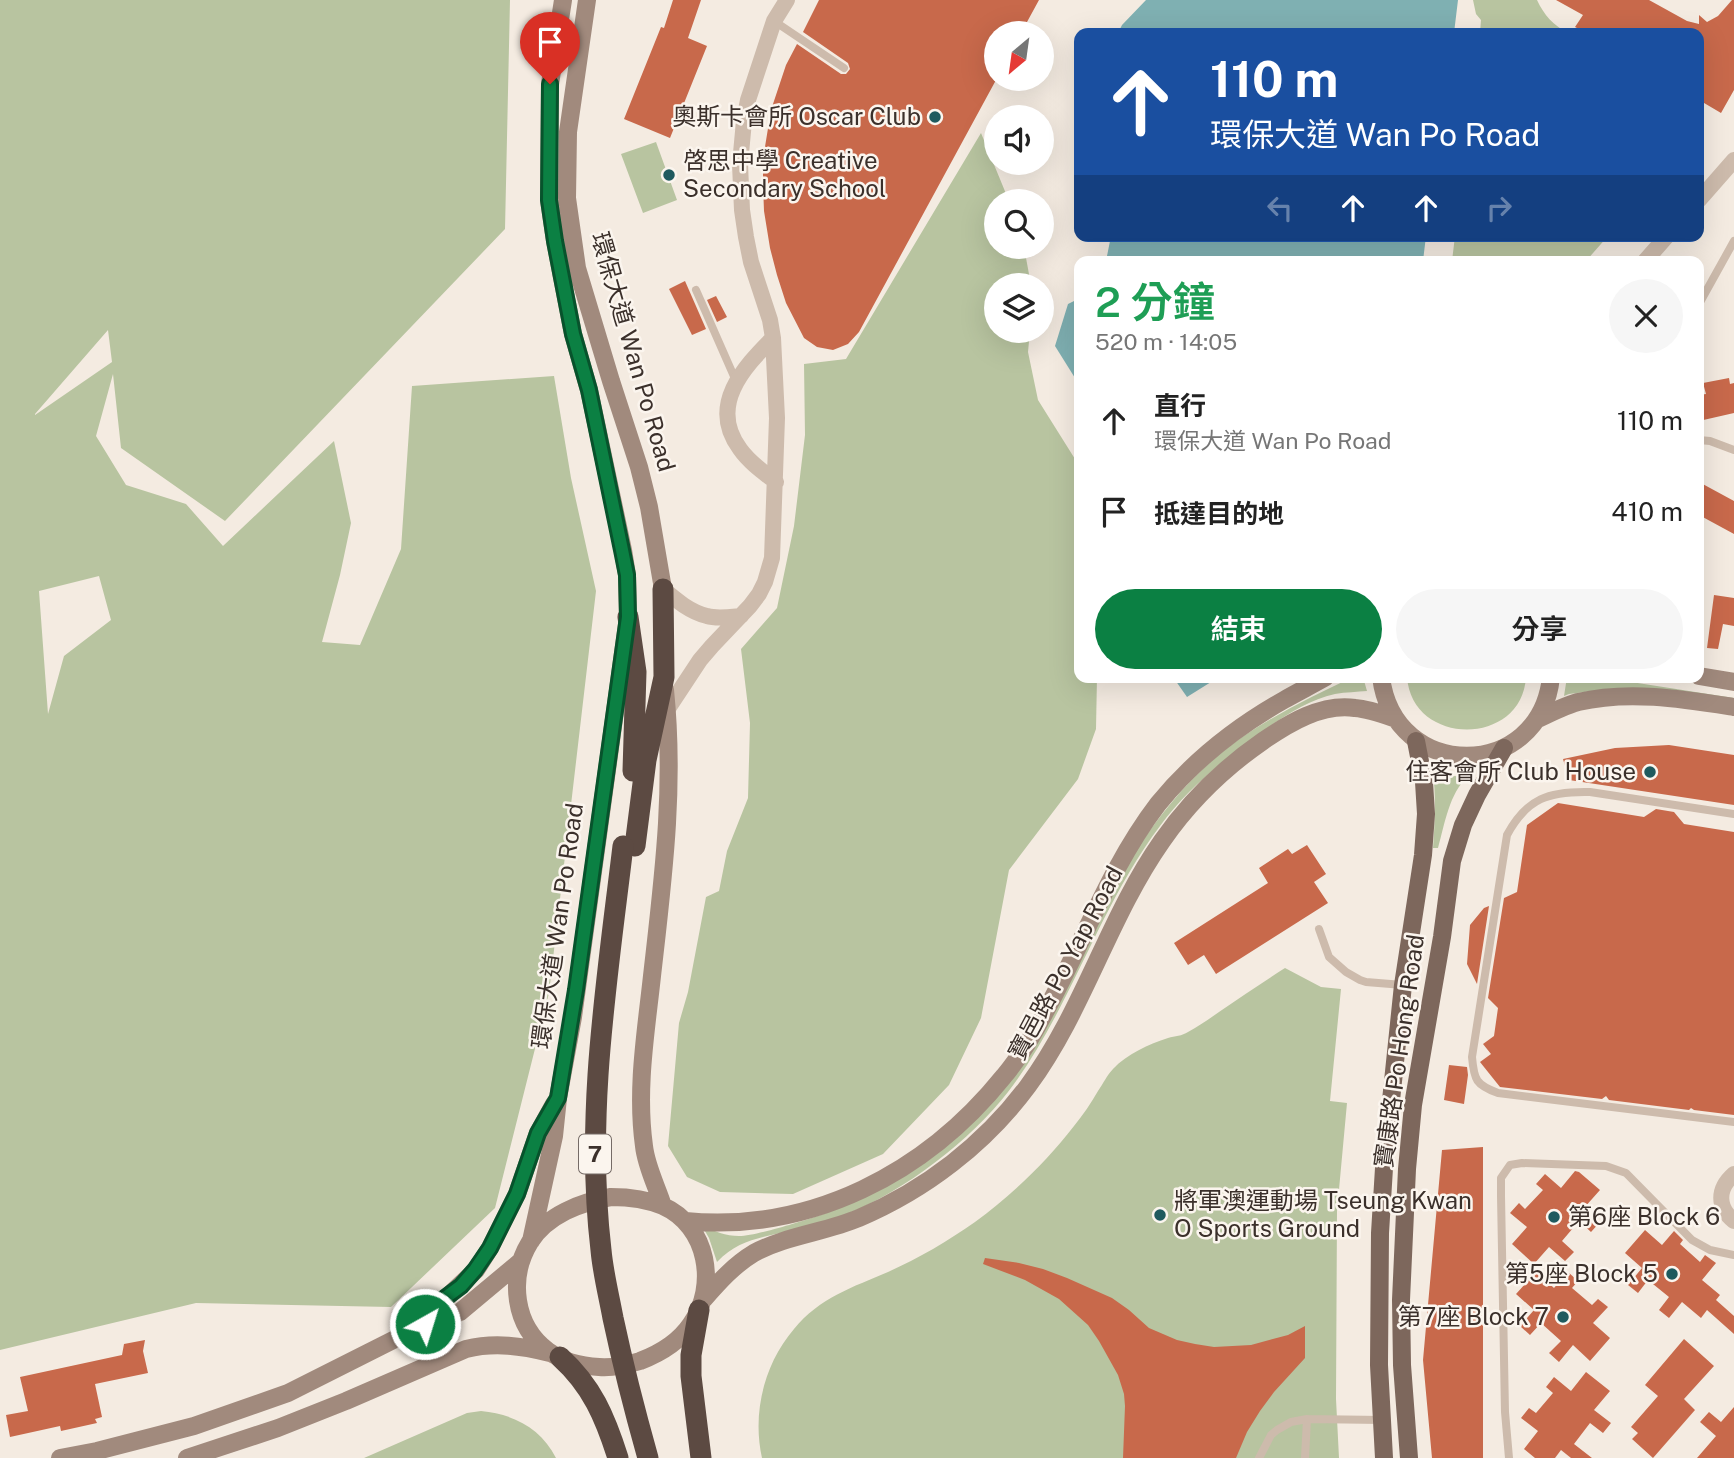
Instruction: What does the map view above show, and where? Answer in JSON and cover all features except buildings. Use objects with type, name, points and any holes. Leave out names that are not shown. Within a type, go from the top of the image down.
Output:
[{"type":"highway","name":"環保大道 Wan Po Road","points":[[648,1458],[627,1383],[605,1280],[597,1208],[595,1143],[601,1024],[629,846],[664,677],[663,589]]},
{"type":"highway","name":"環保大道 Wan Po Road","points":[[628,617],[636,673],[636,699],[629,846],[607,1112],[606,1187],[610,1238],[630,1350],[658,1458]]},
{"type":"highway","points":[[701,1305],[691,1355],[701,1458]]},
{"type":"highway","points":[[555,1355],[573,1369],[590,1390],[618,1458]]},
{"type":"main road","name":"環保大道 Wan Po Road","points":[[531,1241],[554,1136],[628,617],[627,575],[589,390],[573,334],[549,200],[550,84],[563,0]]},
{"type":"main road","name":"環保大道 Wan Po Road","points":[[587,0],[568,132],[567,198],[577,268],[639,467],[663,589]]},
{"type":"main road","name":"環保大道 Wan Po Road","points":[[663,1206],[644,1149],[640,1103],[667,846],[669,800],[664,677]]},
{"type":"main road","points":[[1704,677],[1734,681]]},
{"type":"main road","name":"寶邑路 Po Yap Road","points":[[685,1221],[714,1224],[751,1222],[822,1205],[854,1193],[898,1170],[952,1131],[978,1106],[1019,1057],[1046,1011],[1123,856],[1160,802],[1191,768],[1235,731],[1315,683]]},
{"type":"main road","points":[[1382,683],[1386,700],[1396,719],[1416,741],[1437,752],[1459,757],[1483,755],[1517,740],[1538,719],[1550,683]]},
{"type":"main road","points":[[1538,719],[1577,702],[1622,696],[1677,698],[1734,706]]},
{"type":"main road","name":"寶邑路 Po Yap Road","points":[[701,1305],[723,1277],[762,1249],[839,1225],[896,1200],[943,1170],[995,1125],[1020,1097],[1056,1044],[1124,906],[1162,841],[1194,800],[1229,767],[1276,732],[1320,712],[1352,707],[1396,719]]},
{"type":"main road","name":"寶康路 Po Hong Road","points":[[1384,1458],[1379,1326],[1380,1233],[1403,985],[1423,855],[1426,814],[1424,782],[1416,741]]},
{"type":"main road","name":"寶康路 Po Hong Road","points":[[1409,1458],[1402,1365],[1401,1300],[1413,1105],[1442,937],[1452,860],[1463,825],[1504,748]]},
{"type":"main road","points":[[425,1324],[445,1298],[461,1286],[475,1270],[490,1248],[517,1194],[538,1133],[558,1098]]},
{"type":"main road","points":[[187,1458],[290,1424],[466,1349],[486,1345],[511,1345],[555,1355],[574,1363],[599,1367],[636,1362],[659,1352],[670,1346],[691,1324],[701,1305],[706,1283],[704,1253],[699,1240],[685,1221],[663,1206],[638,1199],[611,1197],[590,1201],[565,1211],[541,1229],[531,1241],[522,1261],[516,1288],[519,1310],[529,1331],[555,1355]]},
{"type":"main road","points":[[60,1458],[194,1426],[288,1393],[425,1324],[460,1312],[522,1261]]},
{"type":"street","points":[[667,710],[700,660],[759,594],[772,558],[777,418],[773,338],[770,320],[751,262],[742,210],[741,143],[748,100],[774,21],[787,0]]},
{"type":"street","points":[[1704,194],[1734,160]]},
{"type":"street","points":[[1649,256],[1662,242]]},
{"type":"street","points":[[773,338],[751,360],[736,381],[731,391],[727,421],[741,452],[776,482]]},
{"type":"street","points":[[663,589],[687,607],[708,617],[741,615]]},
{"type":"street","points":[[1734,1174],[1727,1181],[1721,1196],[1726,1213],[1734,1222]]},
{"type":"lane","points":[[774,21],[844,68]]},
{"type":"lane","points":[[1704,295],[1734,241]]},
{"type":"lane","points":[[696,290],[736,381]]},
{"type":"lane","points":[[1704,440],[1734,450]]},
{"type":"lane","points":[[1734,814],[1590,792],[1566,792],[1530,805],[1516,817],[1507,835],[1472,1057],[1474,1075],[1482,1087],[1498,1093],[1734,1122]]},
{"type":"lane","points":[[1319,929],[1329,957],[1346,972],[1366,982],[1403,985]]},
{"type":"lane","points":[[1509,1458],[1505,1412],[1501,1178],[1510,1166],[1522,1163],[1606,1166],[1626,1173],[1692,1240],[1710,1250],[1734,1255]]},
{"type":"lane","points":[[1305,1458],[1307,1419]]},
{"type":"lane","points":[[1259,1458],[1271,1435],[1291,1422],[1307,1419],[1381,1420]]},
{"type":"green space","points":[[0,0],[510,0],[505,229],[225,521],[121,448],[113,374],[96,436],[126,485],[186,504],[223,546],[334,441],[351,523],[322,642],[360,645],[401,549],[412,386],[554,376],[571,478],[596,591],[549,993],[495,1208],[391,1307],[196,1303],[0,1350]],"holes":[[[108,330],[112,362],[35,415],[35,414]],[[99,576],[111,620],[64,656],[48,714],[39,591]]]},
{"type":"green space","points":[[1473,0],[1537,0],[1560,28],[1480,28],[1481,20],[1476,14]]},
{"type":"green space","points":[[981,133],[984,140],[984,175],[998,175],[1004,189],[984,189],[984,259],[1026,259],[1029,273],[984,273],[984,343],[1029,343],[1028,352],[1038,400],[1074,457],[1074,683],[1097,683],[1096,729],[1078,779],[1009,870],[981,1018],[949,1085],[883,1154],[793,1194],[720,1192],[687,1177],[668,1146],[679,1023],[688,992],[706,897],[719,891],[727,851],[748,798],[750,723],[741,649],[777,608],[794,526],[805,435],[804,364],[846,359]]},
{"type":"green space","points":[[656,142],[677,200],[643,213],[621,154]]},
{"type":"green space","points":[[1454,242],[1603,242],[1590,256],[1453,256]]},
{"type":"green space","points":[[1341,683],[1365,683],[1367,691],[1323,697],[1289,714],[1224,761],[1169,814],[1119,891],[1030,1061],[1008,1092],[976,1128],[914,1178],[870,1204],[828,1220],[743,1243],[717,1262],[702,1226],[725,1234],[744,1236],[819,1216],[890,1184],[933,1156],[974,1121],[1124,868],[1174,799],[1231,745],[1299,704]]},
{"type":"green space","points":[[1409,683],[1524,683],[1520,700],[1506,716],[1488,726],[1467,730],[1446,726],[1427,716],[1413,700]]},
{"type":"green space","points":[[1566,683],[1638,683],[1734,698],[1734,703],[1600,690],[1564,696]]},
{"type":"green space","points":[[1433,772],[1468,776],[1452,800],[1438,848],[1433,848]]},
{"type":"green space","name":"將軍澳運動場 Tseung Kwan O Sports Ground","points":[[1285,968],[1321,987],[1341,989],[1330,1101],[1347,1103],[1337,1211],[1336,1399],[1339,1458],[762,1458],[759,1441],[760,1407],[768,1373],[784,1343],[804,1318],[837,1294],[911,1261],[989,1212],[1052,1152],[1081,1118],[1109,1074],[1119,1064],[1146,1046],[1192,1030]]},
{"type":"green space","points":[[481,1411],[504,1415],[525,1424],[542,1438],[556,1458],[364,1458],[467,1413]]},
{"type":"water","points":[[1146,0],[1458,0],[1455,28],[1120,28]]},
{"type":"water","points":[[1110,242],[1425,242],[1424,256],[1107,256]]},
{"type":"water","points":[[1074,301],[1074,376],[1055,346],[1068,304]]},
{"type":"water","points":[[1177,683],[1209,683],[1187,697]]},
{"type":"place","name":"奧斯卡會所 Oscar Club","points":[[935,117]]},
{"type":"place","name":"啓思中學 Creative Secondary School","points":[[669,175]]},
{"type":"place","name":"住客會所 Club House","points":[[1650,772]]},
{"type":"place","name":"將軍澳運動場 Tseung Kwan O Sports Ground","points":[[1160,1215]]},
{"type":"place","name":"第6座 Block 6","points":[[1554,1217]]},
{"type":"place","name":"第5座 Block 5","points":[[1672,1274]]},
{"type":"place","name":"第7座 Block 7","points":[[1563,1317]]},
{"type":"route","points":[[425,1324],[445,1298],[461,1286],[475,1270],[490,1248],[517,1194],[538,1133],[558,1098],[576,990],[628,617],[627,575],[555,241],[549,200],[550,84]]}]
